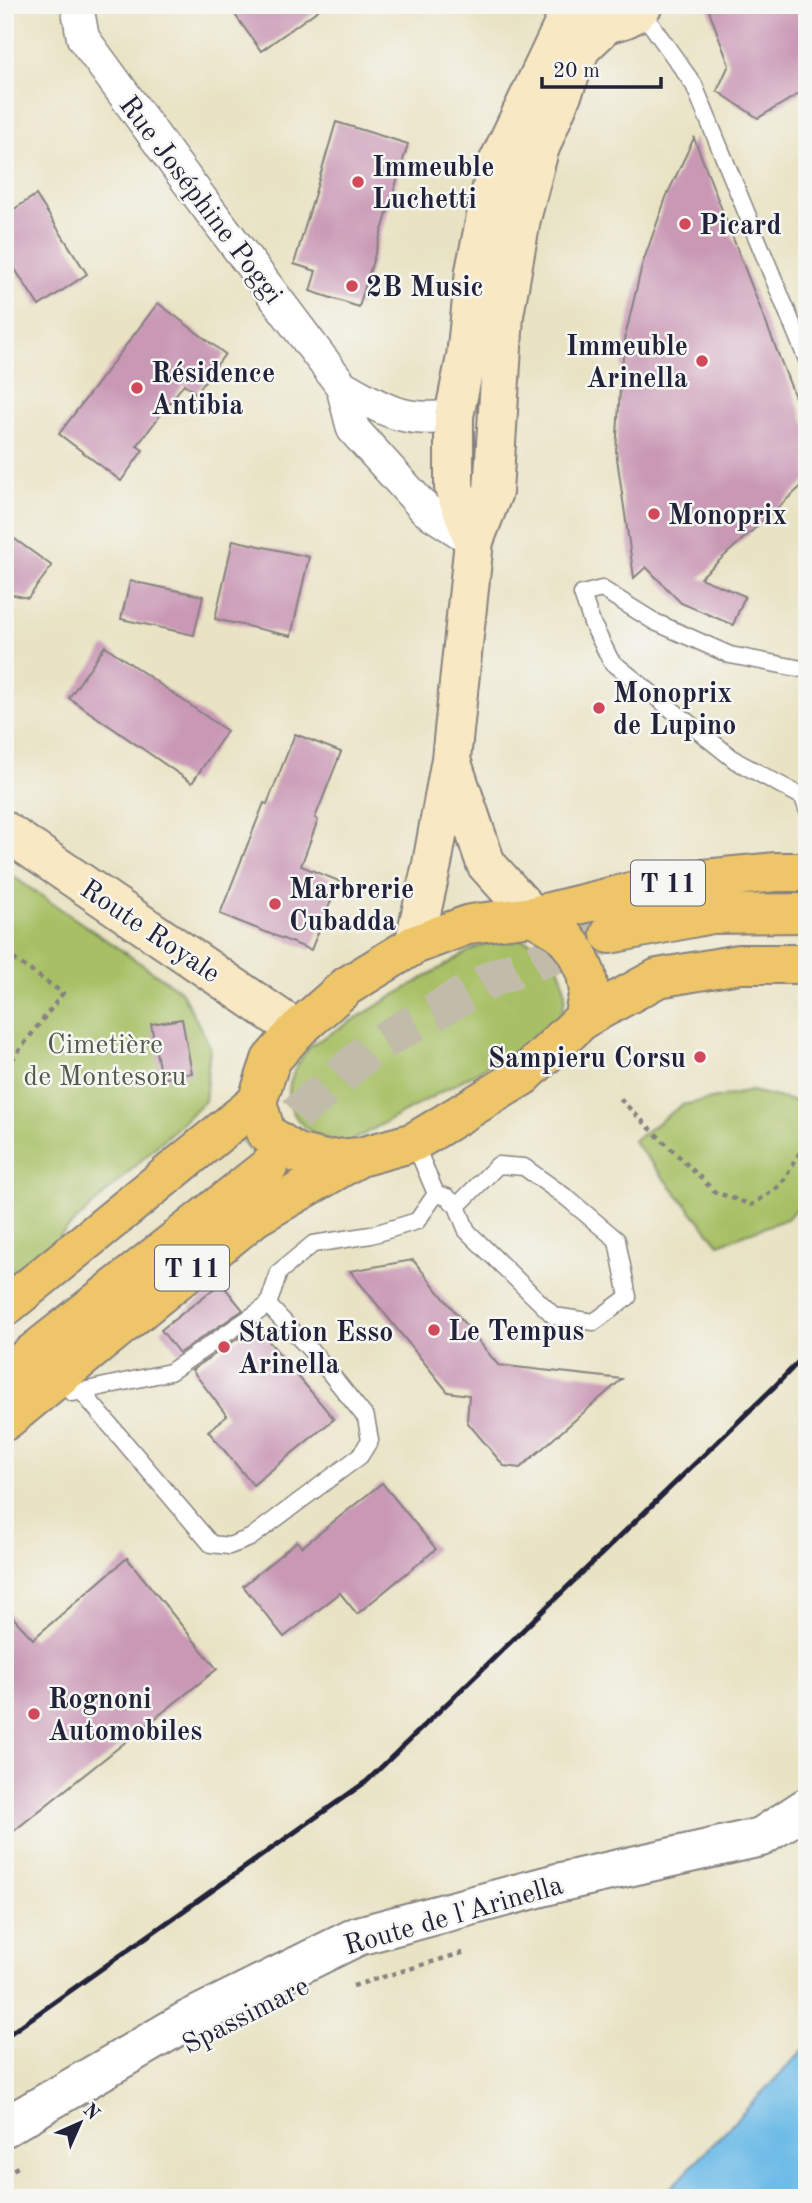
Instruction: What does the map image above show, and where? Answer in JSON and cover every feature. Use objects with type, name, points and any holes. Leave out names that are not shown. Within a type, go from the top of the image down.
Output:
[{"type":"main road","points":[[474,541],[454,488],[454,416],[466,357],[475,271],[496,167],[573,5],[588,18],[630,12]]},
{"type":"main road","points":[[414,945],[451,759],[474,541],[493,492],[504,315],[521,219],[539,150],[581,48],[630,12]]},
{"type":"main road","points":[[451,759],[486,864],[533,916],[562,933],[577,953],[586,974],[589,991],[583,1019]]},
{"type":"main road","name":"Route Royale","points":[[5,831],[297,1030]]},
{"type":"main road","name":"T 11","points":[[533,916],[672,882],[776,872],[807,872]]},
{"type":"main road","name":"T 11","points":[[807,913],[712,914],[615,946],[706,937],[807,933]]},
{"type":"main road","points":[[5,1307],[257,1102],[271,1060],[297,1030],[347,986],[414,945],[470,924],[533,916]]},
{"type":"main road","points":[[257,1102],[266,1133],[296,1153],[325,1160],[360,1157],[414,1142],[523,1076],[583,1019],[659,978],[739,964],[807,964]]},
{"type":"main road","name":"T 11","points":[[5,1421],[255,1217],[360,1157]]},
{"type":"main road","name":"T 11","points":[[5,1348],[260,1160],[5,1375]]},
{"type":"street","name":"Rue Joséphine Poggi","points":[[78,5],[82,38],[342,386],[354,429],[426,510],[474,541]]},
{"type":"street","name":"Rue Joséphine Poggi","points":[[342,386],[389,413],[427,420],[454,416]]},
{"type":"street","points":[[384,463],[408,416]]},
{"type":"street","name":"Route de l'Arinella","points":[[5,2127],[188,2020],[358,1936],[556,1883],[761,1837],[807,1807]]},
{"type":"lane","points":[[630,12],[694,85],[807,360]]},
{"type":"lane","points":[[807,670],[730,655],[655,622],[602,589],[582,594],[592,623],[611,661],[736,761],[803,797],[807,808]]},
{"type":"lane","points":[[414,1142],[436,1194]]},
{"type":"lane","points":[[436,1194],[447,1197],[457,1206],[467,1231],[554,1316],[594,1322],[628,1297],[617,1240],[567,1198],[524,1167],[498,1165],[457,1206]]},
{"type":"lane","points":[[36,1396],[82,1392],[170,1372],[268,1305],[279,1272],[313,1244],[370,1235],[417,1221],[436,1194]]},
{"type":"lane","points":[[82,1392],[211,1544],[229,1546],[250,1538],[360,1455],[370,1440],[366,1418],[318,1358],[268,1305]]},
{"type":"path","points":[[5,953],[63,993],[5,1069]]},
{"type":"path","points":[[5,963],[11,957]]},
{"type":"path","points":[[620,1099],[715,1192],[752,1205],[781,1185],[807,1140]]},
{"type":"path","name":"Spassimare","points":[[346,1988],[478,1948]]},
{"type":"path","points":[[5,2175],[24,2163]]},
{"type":"green space","name":"Cimetière de Montesoru","points":[[5,871],[181,991],[210,1046],[205,1101],[5,1287]]},
{"type":"green space","points":[[512,937],[544,949],[556,963],[562,976],[565,991],[563,1008],[543,1036],[346,1144],[326,1139],[298,1120],[291,1108],[289,1094],[299,1062],[311,1045],[471,950],[495,939]]},
{"type":"green space","points":[[751,1091],[807,1104],[807,1196],[787,1219],[719,1244],[633,1141],[682,1105]]},
{"type":"water","points":[[807,2046],[807,2198],[661,2198]]},
{"type":"building","points":[[228,5],[325,5],[261,51]]},
{"type":"building","points":[[707,5],[807,5],[807,89],[758,118],[717,91],[729,65]]},
{"type":"building","name":"Immeuble Luchetti","points":[[336,122],[408,144],[359,307],[310,291],[316,271],[294,264]]},
{"type":"building","name":"Immeuble Arinella","points":[[694,138],[807,428],[807,481],[700,578],[745,596],[733,625],[681,603],[646,567],[634,578],[616,451],[626,333],[642,265],[667,195]]},
{"type":"building","points":[[36,195],[87,274],[39,306],[5,254],[5,215]]},
{"type":"building","name":"Résidence Antibia","points":[[158,303],[225,354],[196,393],[184,384],[137,446],[143,450],[121,481],[59,434]]},
{"type":"building","points":[[5,532],[52,566],[28,598],[5,593]]},
{"type":"building","points":[[233,540],[309,557],[291,636],[215,619]]},
{"type":"building","points":[[130,581],[203,596],[194,635],[121,619]]},
{"type":"building","points":[[105,646],[227,731],[192,783],[69,698]]},
{"type":"building","points":[[295,734],[341,752],[315,818],[318,820],[301,866],[339,881],[311,950],[220,914]]},
{"type":"building","points":[[182,1019],[192,1073],[161,1079],[151,1024]]},
{"type":"building","points":[[413,1260],[498,1365],[622,1379],[520,1468],[504,1466],[467,1422],[469,1395],[448,1392],[350,1271]]},
{"type":"building","points":[[221,1283],[243,1310],[179,1353],[161,1330]]},
{"type":"building","points":[[256,1326],[334,1419],[253,1485],[208,1431],[227,1416],[192,1370]]},
{"type":"building","points":[[382,1483],[436,1549],[357,1614],[340,1593],[284,1637],[243,1586],[297,1541],[302,1547]]},
{"type":"building","points":[[127,1558],[217,1669],[5,1838],[5,1609],[33,1639]]},
{"type":"tunnel","points":[[253,1152],[374,1046],[493,978],[604,936]]},
{"type":"railway","points":[[5,2037],[367,1781],[807,1353]]},
{"type":"place","name":"Immeuble Luchetti","points":[[358,182]]},
{"type":"place","name":"Picard","points":[[685,224]]},
{"type":"place","name":"2B Music","points":[[352,286]]},
{"type":"place","name":"Immeuble Arinella","points":[[702,361]]},
{"type":"place","name":"Résidence Antibia","points":[[137,388]]},
{"type":"place","name":"Monoprix","points":[[654,514]]},
{"type":"place","name":"Monoprix de Lupino","points":[[599,708]]},
{"type":"place","name":"Marbrerie Cubadda","points":[[275,904]]},
{"type":"place","name":"Sampieru Corsu","points":[[700,1057]]},
{"type":"place","name":"Le Tempus","points":[[434,1330]]},
{"type":"place","name":"Station Esso Arinella","points":[[224,1347]]},
{"type":"place","name":"Rognoni Automobiles","points":[[34,1714]]}]
